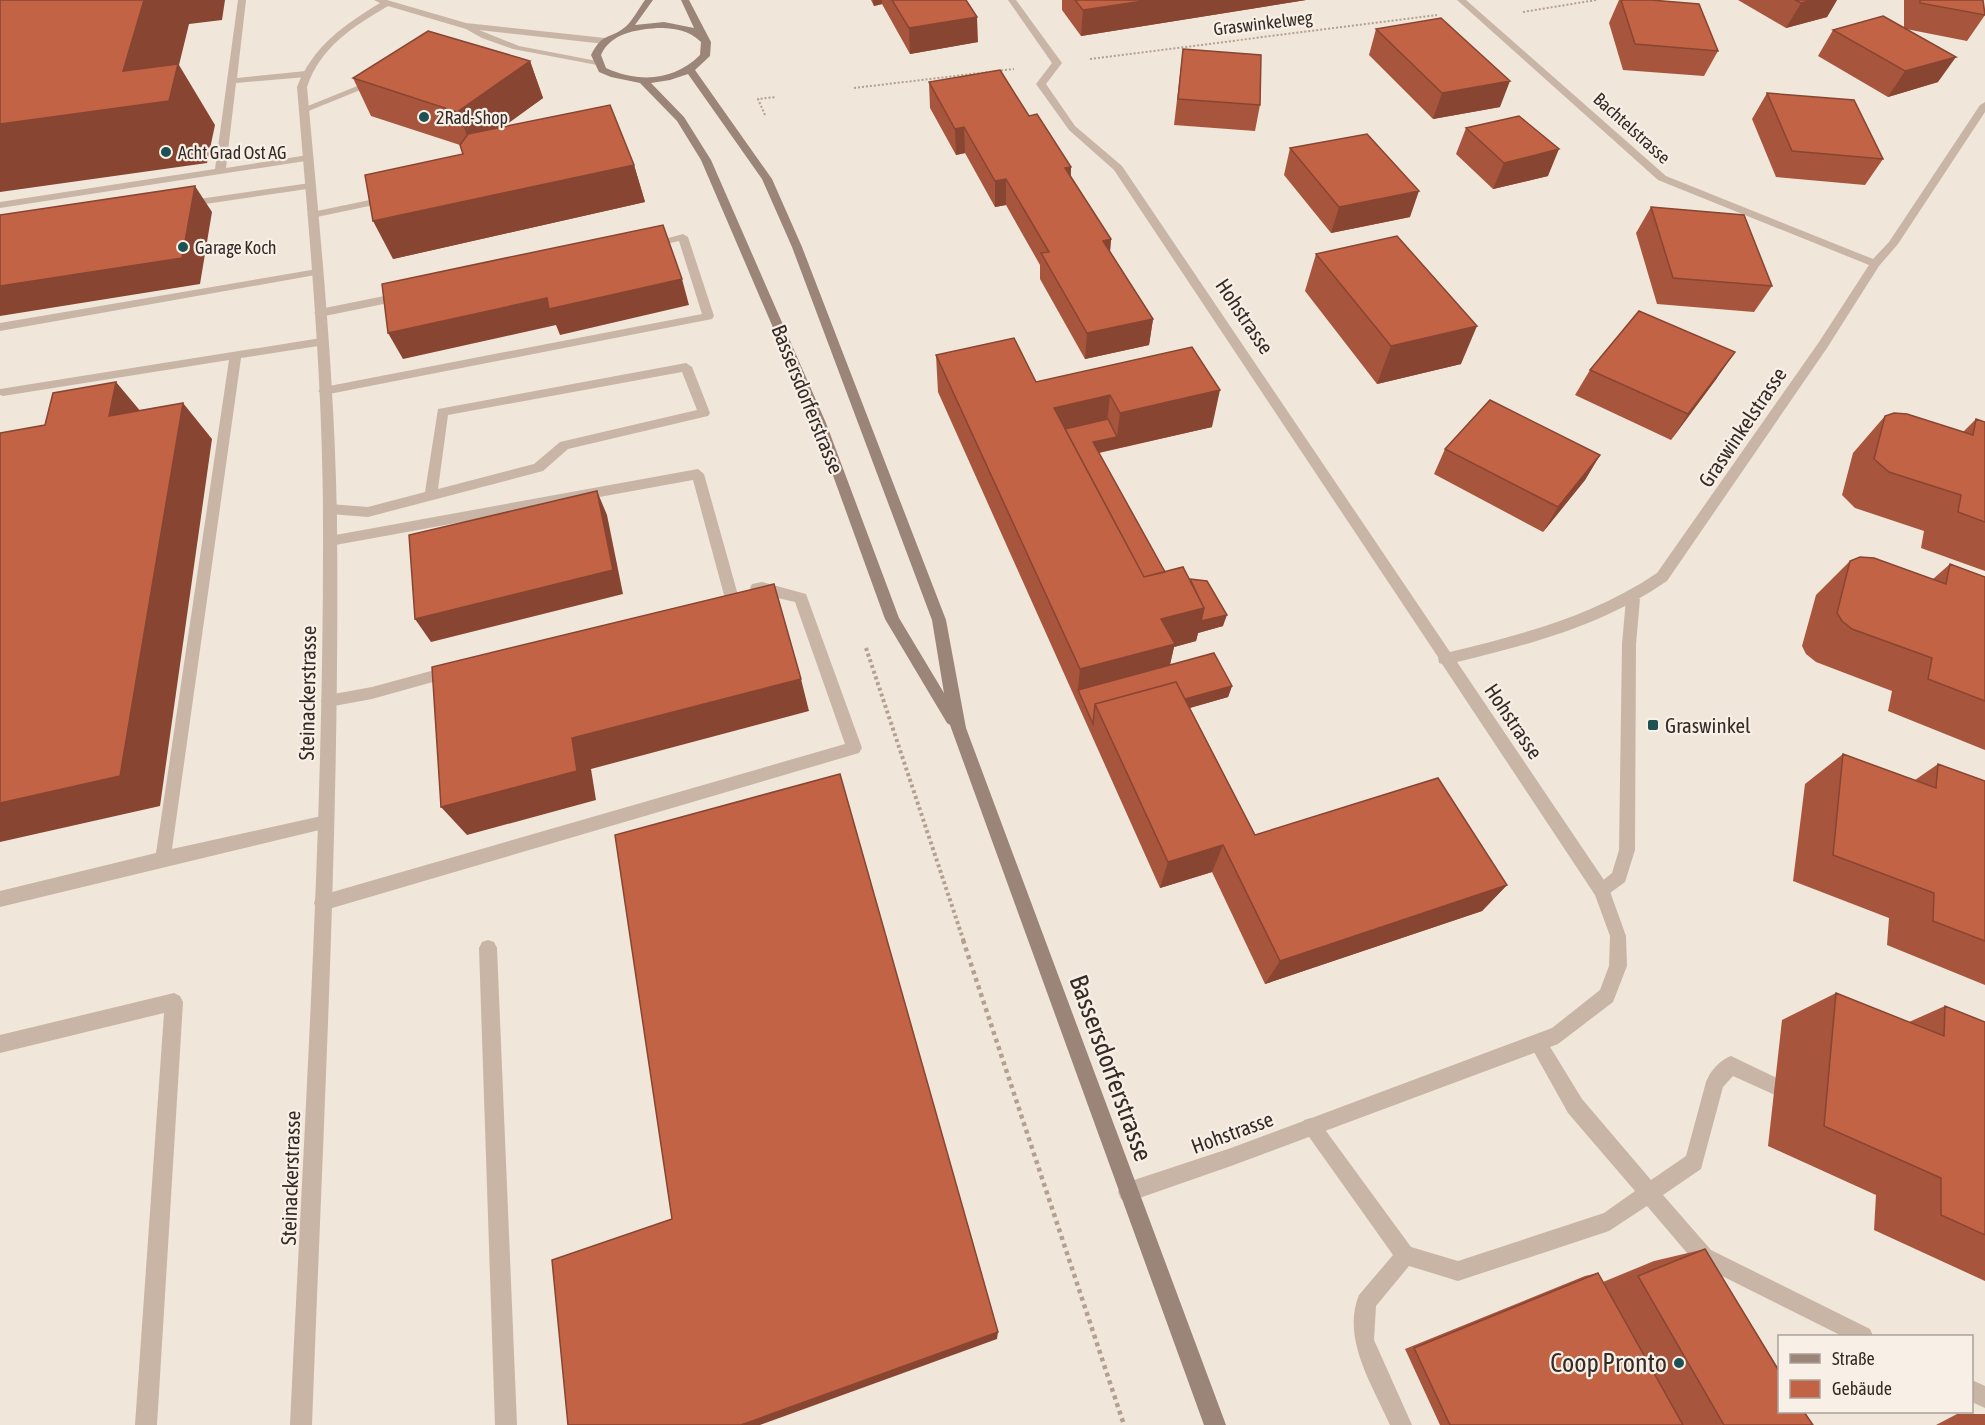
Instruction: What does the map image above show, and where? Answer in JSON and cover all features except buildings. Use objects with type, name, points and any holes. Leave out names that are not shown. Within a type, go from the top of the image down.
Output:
[{"type":"main road","points":[[627,30],[650,0]]},
{"type":"main road","points":[[685,0],[706,42],[705,56],[690,70],[660,80],[643,81],[613,76],[602,70],[597,62],[598,48],[605,41],[627,30],[671,25],[683,27],[702,36]]},
{"type":"main road","name":"Bassersdorferstrasse","points":[[690,70],[767,179],[796,246],[939,620],[958,728],[1215,1425]]},
{"type":"main road","name":"Bassersdorferstrasse","points":[[643,81],[681,119],[706,160],[820,423],[892,619],[958,728]]},
{"type":"street","points":[[220,171],[242,0]]},
{"type":"street","points":[[1012,0],[1057,63]]},
{"type":"street","name":"Bachtelstrasse","points":[[1461,0],[1615,133],[1662,178],[1875,264]]},
{"type":"street","points":[[382,1],[465,26],[605,41]]},
{"type":"street","name":"Steinackerstrasse","points":[[300,1425],[326,822],[330,541],[320,313],[302,87],[313,59],[329,40],[382,1]]},
{"type":"street","points":[[465,26],[492,42],[541,55],[597,62]]},
{"type":"street","name":"Hohstrasse","points":[[1057,63],[1041,84],[1072,128],[1118,168],[1335,491],[1444,659],[1602,891],[1618,936],[1618,966],[1607,996],[1558,1035],[1128,1192]]},
{"type":"street","points":[[231,81],[306,74]]},
{"type":"street","points":[[303,110],[381,80]]},
{"type":"street","name":"Graswinkelstrasse","points":[[1444,659],[1553,632],[1634,599],[1662,578],[1823,345],[1875,264],[1893,243],[1985,105]]},
{"type":"street","points":[[0,205],[308,158]]},
{"type":"street","points":[[40,199],[44,186]]},
{"type":"street","points":[[176,205],[310,186]]},
{"type":"street","points":[[312,215],[398,197]]},
{"type":"street","points":[[324,391],[708,316],[683,237],[637,247]]},
{"type":"street","points":[[0,327],[317,272]]},
{"type":"street","points":[[320,313],[421,293]]},
{"type":"street","points":[[3,392],[321,342]]},
{"type":"street","points":[[163,859],[236,354]]},
{"type":"street","points":[[330,509],[368,512],[431,496],[538,468],[564,445],[704,413],[686,366],[442,412],[431,496]]},
{"type":"street","points":[[322,903],[854,748],[801,598],[762,587],[725,597],[698,474],[330,541]]},
{"type":"street","points":[[1602,891],[1619,877],[1627,850],[1629,644],[1634,599]]},
{"type":"street","points":[[328,700],[372,693],[465,668]]},
{"type":"street","points":[[0,899],[326,822]]},
{"type":"street","points":[[488,948],[506,1425]]},
{"type":"street","points":[[0,1044],[174,1002],[146,1425]]},
{"type":"street","points":[[1538,1042],[1575,1106],[1649,1194],[1708,1259],[1726,1289]]},
{"type":"street","points":[[1311,1126],[1406,1255],[1458,1271],[1609,1221],[1694,1162],[1715,1082],[1731,1065],[1775,1086]]},
{"type":"street","points":[[1401,1425],[1364,1340],[1366,1302],[1406,1255]]},
{"type":"street","points":[[1708,1259],[1861,1335]]},
{"type":"path","points":[[1481,18],[1596,0]]},
{"type":"path","name":"Graswinkelweg","points":[[854,88],[1473,10]]},
{"type":"path","points":[[758,99],[776,97]]},
{"type":"place","name":"2Rad-Shop","points":[[424,117]]},
{"type":"place","name":"Acht Grad Ost AG","points":[[166,152]]},
{"type":"place","name":"Garage Koch","points":[[183,247]]},
{"type":"place","name":"Graswinkel","points":[[1653,725]]},
{"type":"place","name":"Coop Pronto","points":[[1679,1363]]}]
